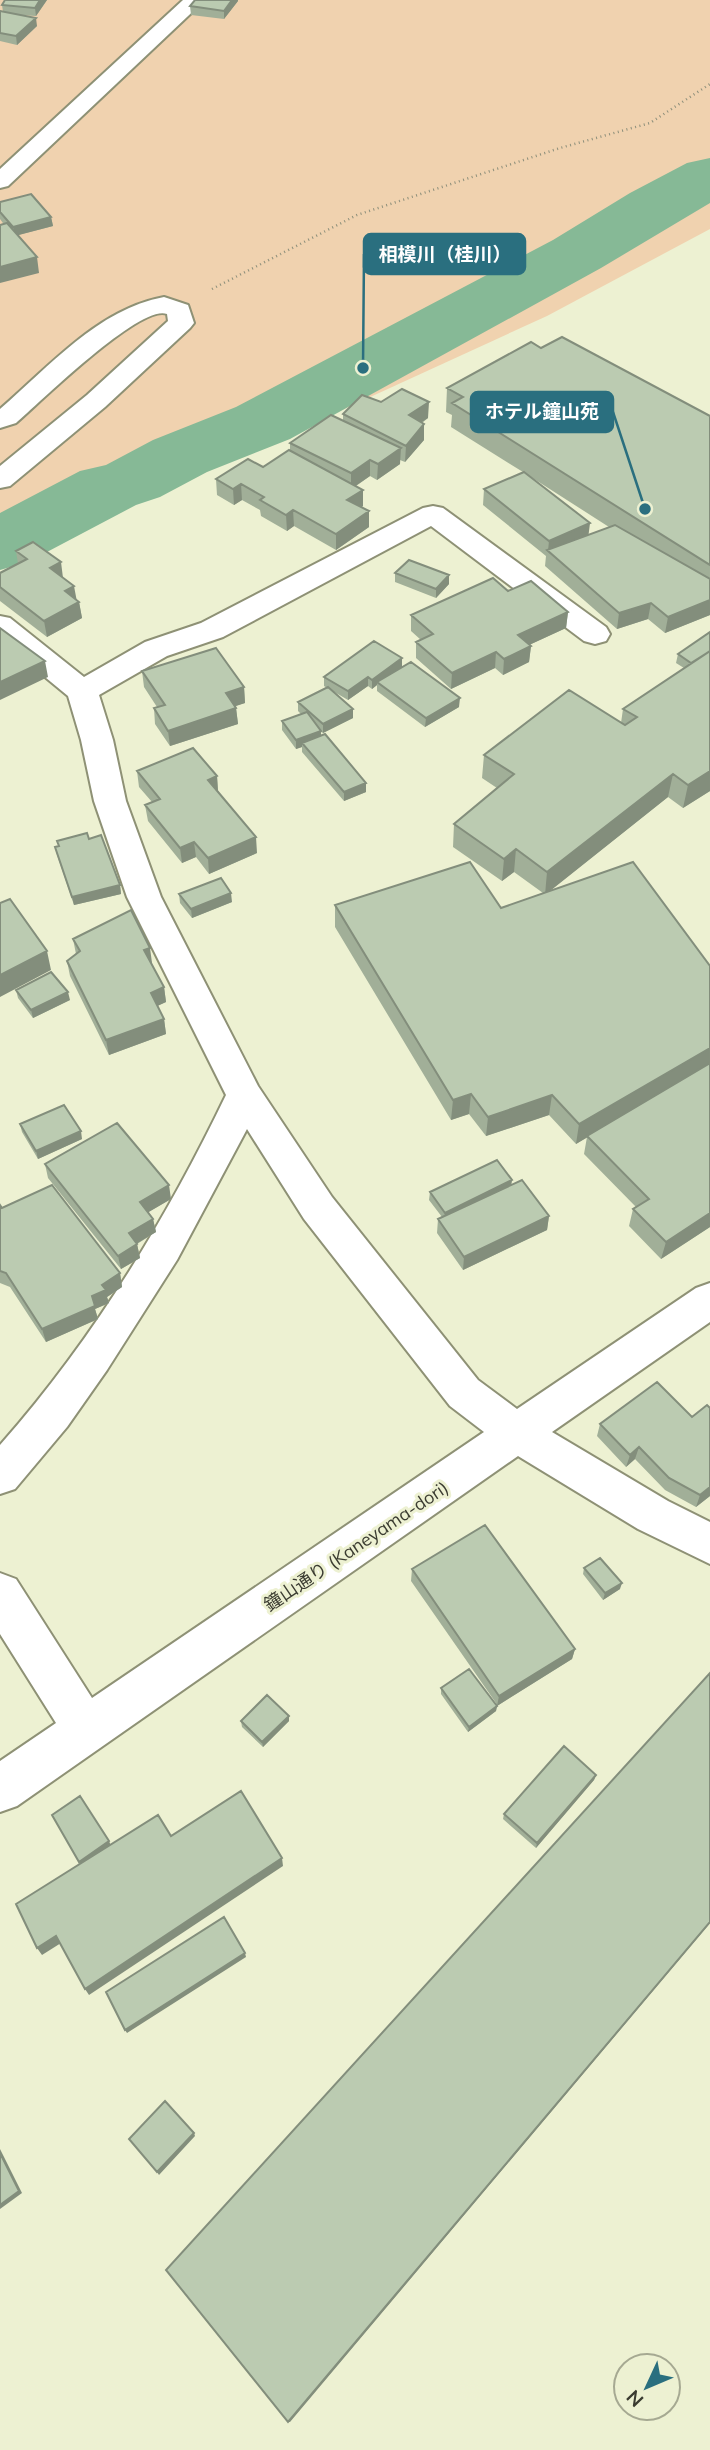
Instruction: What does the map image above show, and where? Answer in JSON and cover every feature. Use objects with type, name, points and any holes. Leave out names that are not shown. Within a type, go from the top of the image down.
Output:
[{"type":"street","points":[[0,181],[195,0]]},
{"type":"street","points":[[0,420],[7,417],[113,326],[149,307],[165,304],[179,310],[181,323],[96,401],[0,480]]},
{"type":"street","points":[[82,691],[156,649],[212,630],[433,514],[595,634]]},
{"type":"street","points":[[0,625],[82,691],[97,740],[110,801],[144,897],[244,1096],[318,1208],[464,1393],[518,1434],[653,1515],[710,1544]]},
{"type":"street","points":[[0,1475],[68,1394],[156,1260],[218,1153],[244,1096]]},
{"type":"street","name":"鐘山通り (Kaneyama-dori)","points":[[0,1789],[710,1300]]},
{"type":"street","points":[[0,1594],[86,1730]]},
{"type":"path","points":[[179,310],[202,294],[357,215],[560,148],[650,123],[710,83]]},
{"type":"shaded area","points":[[0,0],[710,0],[710,229],[547,316],[108,517],[0,555]]},
{"type":"building","points":[[5,0],[40,0],[35,8],[2,5]]},
{"type":"building","points":[[195,0],[232,0],[224,11],[190,6]]},
{"type":"building","points":[[0,11],[36,18],[16,36],[0,33]]},
{"type":"building","points":[[31,194],[51,217],[13,227],[0,212],[0,202]]},
{"type":"building","points":[[7,223],[37,257],[0,267],[0,225]]},
{"type":"building","points":[[562,337],[710,416],[710,565],[452,403],[463,397],[447,388],[531,342],[541,348]]},
{"type":"building","points":[[402,389],[429,402],[409,415],[424,424],[406,446],[343,414],[362,395],[381,402]]},
{"type":"building","points":[[331,415],[401,448],[378,464],[370,460],[351,473],[290,443]]},
{"type":"building","points":[[289,450],[363,490],[347,500],[369,511],[336,534],[293,510],[286,515],[260,500],[264,497],[241,484],[233,489],[216,479],[248,459],[263,467]]},
{"type":"building","points":[[524,472],[590,523],[549,541],[484,489]]},
{"type":"building","points":[[615,525],[710,579],[710,600],[668,617],[651,603],[619,613],[547,550]]},
{"type":"building","points":[[33,542],[61,562],[50,568],[74,586],[65,591],[79,602],[44,621],[0,587],[0,573],[27,559],[16,551]]},
{"type":"building","points":[[409,560],[449,575],[436,589],[395,573]]},
{"type":"building","points":[[493,578],[508,591],[531,581],[568,612],[518,635],[531,646],[504,659],[496,652],[452,673],[416,642],[433,634],[411,615]]},
{"type":"building","points":[[0,628],[45,661],[0,682]]},
{"type":"building","points":[[710,632],[710,651],[691,663],[678,654]]},
{"type":"building","points":[[374,641],[402,658],[372,680],[368,677],[348,691],[324,677]]},
{"type":"building","points":[[216,648],[244,687],[226,693],[236,708],[168,731],[154,708],[165,705],[142,671]]},
{"type":"building","points":[[710,651],[710,771],[688,785],[673,774],[547,872],[516,849],[504,859],[454,824],[514,774],[484,755],[569,690],[625,725],[637,717],[623,709]]},
{"type":"building","points":[[411,662],[460,698],[426,718],[377,682]]},
{"type":"building","points":[[328,687],[353,709],[323,724],[298,702]]},
{"type":"building","points":[[307,712],[321,731],[296,740],[282,721]]},
{"type":"building","points":[[325,734],[366,783],[344,792],[302,743]]},
{"type":"building","points":[[193,748],[217,776],[208,780],[256,837],[208,858],[194,842],[180,848],[145,805],[160,799],[137,771]]},
{"type":"building","points":[[87,833],[89,839],[101,835],[120,885],[72,897],[55,847],[59,846],[57,841]]},
{"type":"building","points":[[470,862],[501,908],[633,862],[710,966],[710,1048],[579,1124],[552,1095],[488,1117],[471,1094],[453,1100],[335,905]]},
{"type":"building","points":[[221,878],[231,893],[191,909],[179,894]]},
{"type":"building","points":[[10,899],[47,951],[0,975],[0,903]]},
{"type":"building","points":[[131,910],[150,948],[144,950],[164,987],[151,993],[164,1019],[106,1040],[67,961],[80,951],[73,939]]},
{"type":"building","points":[[51,972],[68,992],[31,1010],[16,990]]},
{"type":"building","points":[[710,1063],[710,1213],[666,1242],[633,1209],[649,1199],[587,1136]]},
{"type":"building","points":[[64,1105],[81,1131],[36,1151],[20,1124]]},
{"type":"building","points":[[117,1123],[169,1185],[140,1202],[153,1219],[129,1233],[137,1244],[118,1256],[45,1164]]},
{"type":"building","points":[[497,1160],[512,1180],[445,1213],[430,1192]]},
{"type":"building","points":[[522,1180],[549,1216],[464,1257],[438,1219]]},
{"type":"building","points":[[52,1185],[120,1273],[102,1285],[106,1290],[92,1296],[95,1306],[42,1329],[6,1273],[0,1271],[0,1205],[2,1208]]},
{"type":"building","points":[[657,1382],[692,1417],[707,1405],[710,1408],[710,1487],[700,1495],[669,1478],[639,1447],[630,1455],[600,1424]]},
{"type":"building","points":[[485,1525],[575,1649],[499,1696],[412,1569]]},
{"type":"building","points":[[600,1558],[622,1583],[605,1593],[584,1568]]},
{"type":"building","points":[[469,1669],[497,1706],[469,1727],[441,1688]]},
{"type":"building","points":[[710,1673],[710,1922],[288,2422],[166,2270]]},
{"type":"building","points":[[267,1695],[289,1716],[262,1742],[241,1721]]},
{"type":"building","points":[[564,1746],[596,1775],[537,1843],[504,1814]]},
{"type":"building","points":[[241,1791],[282,1858],[85,1989],[56,1936],[37,1948],[16,1904],[158,1815],[171,1836]]},
{"type":"building","points":[[80,1796],[109,1841],[79,1862],[52,1815]]},
{"type":"building","points":[[224,1917],[245,1953],[125,2030],[106,1992]]},
{"type":"building","points":[[165,2101],[194,2133],[157,2172],[129,2139]]},
{"type":"building","points":[[0,2153],[19,2191],[0,2205]]},
{"type":"waterway","points":[[0,545],[108,488],[133,481],[180,456],[263,423],[577,254],[653,207],[710,177]]},
{"type":"place","name":"相模川（桂川）","points":[[363,368]]},
{"type":"place","name":"ホテル鐘山苑","points":[[645,509]]}]
